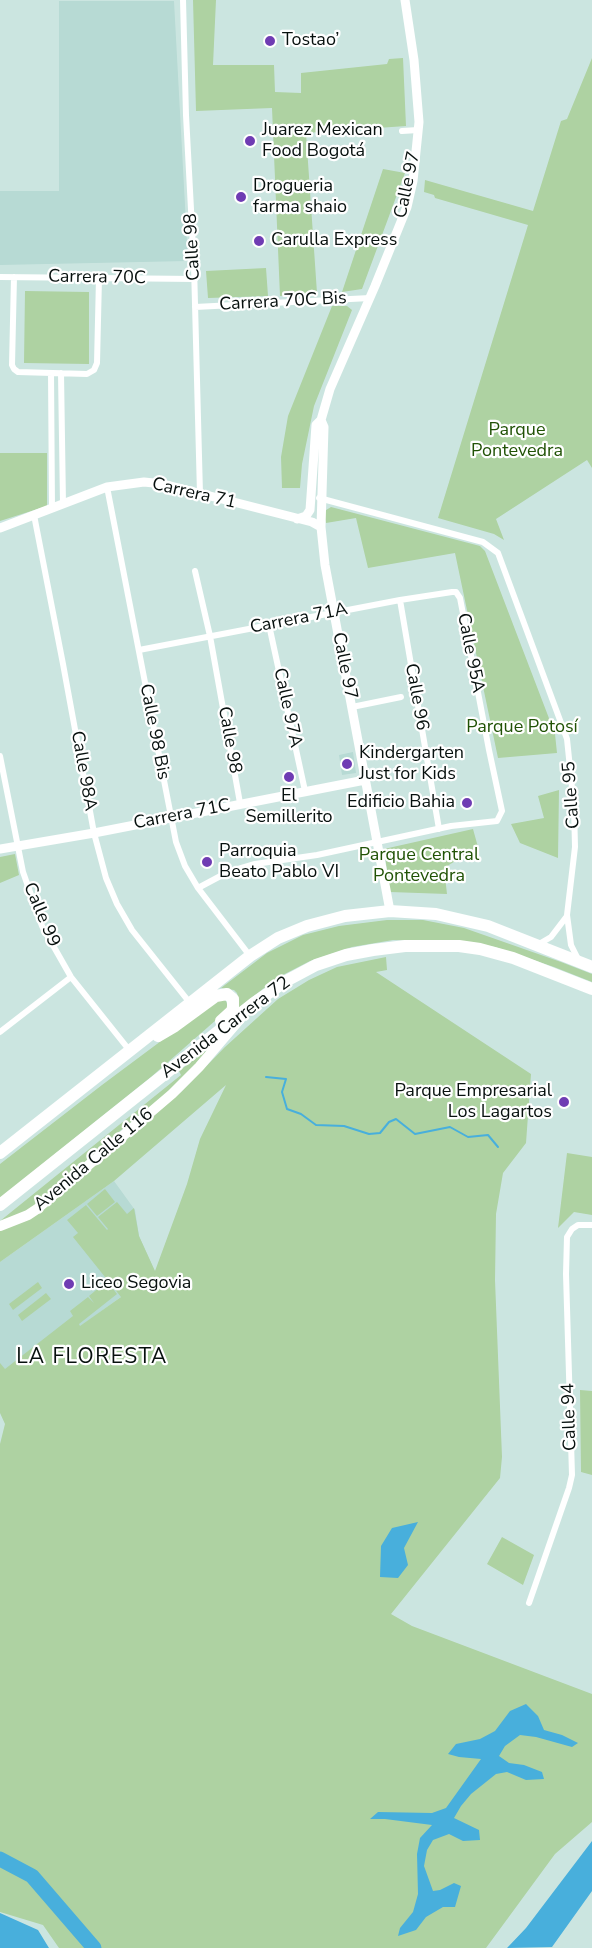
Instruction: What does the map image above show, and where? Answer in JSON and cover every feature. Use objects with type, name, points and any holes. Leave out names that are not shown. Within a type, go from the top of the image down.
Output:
[{"type":"highway","points":[[0,1153],[250,956],[278,938],[307,926],[345,916],[390,911],[436,914],[496,929],[586,964]]},
{"type":"highway","name":"Avenida Carrera 72","points":[[0,1205],[254,1003],[286,981],[316,965],[346,955],[405,946],[459,946],[513,958],[592,989]]},
{"type":"highway","points":[[130,1051],[175,1026],[216,996],[222,994],[231,996],[234,1003],[232,1011],[211,1028],[182,1060]]},
{"type":"main road","name":"Avenida Calle 116","points":[[0,1226],[37,1209],[186,1082],[254,1003]]},
{"type":"street","name":"Calle 98","points":[[183,0],[186,115],[195,279],[200,494]]},
{"type":"street","name":"Calle 97","points":[[297,519],[309,514],[316,425],[321,420],[330,389],[407,207],[416,160],[418,130],[414,60],[407,2]]},
{"type":"street","points":[[402,131],[418,130]]},
{"type":"street","name":"Carrera 70C","points":[[0,277],[195,279]]},
{"type":"street","points":[[14,277],[12,364],[14,369],[18,372],[87,374],[94,370],[97,363],[99,278]]},
{"type":"street","name":"Carrera 70C Bis","points":[[195,306],[370,298]]},
{"type":"street","points":[[51,373],[52,508]]},
{"type":"street","points":[[61,373],[63,504]]},
{"type":"street","name":"Calle 97","points":[[321,420],[324,427],[321,527],[325,565],[390,911]]},
{"type":"street","name":"Carrera 71","points":[[0,528],[107,487],[144,482],[163,484],[312,522],[321,527]]},
{"type":"street","name":"Calle 98 Bis","points":[[107,487],[176,842],[185,866],[198,888],[250,956]]},
{"type":"street","points":[[309,495],[321,498]]},
{"type":"street","name":"Calle 95","points":[[321,498],[483,542],[498,553],[567,739],[574,807],[575,847],[567,915],[571,945],[586,964]]},
{"type":"street","name":"Calle 98A","points":[[34,515],[94,833],[106,878],[132,930],[190,1003]]},
{"type":"street","name":"Calle 98","points":[[195,571],[210,636],[240,803]]},
{"type":"street","name":"Carrera 71A","points":[[139,650],[400,600],[452,592],[458,595]]},
{"type":"street","name":"Calle 95A","points":[[440,829],[496,821],[501,817],[502,811],[458,595]]},
{"type":"street","name":"Calle 96","points":[[400,600],[440,829]]},
{"type":"street","name":"Calle 97A","points":[[269,625],[305,791]]},
{"type":"street","points":[[352,707],[401,697]]},
{"type":"street","name":"Calle 99","points":[[0,756],[23,872],[38,915],[71,977],[130,1051]]},
{"type":"street","name":"Carrera 71C","points":[[0,849],[365,780]]},
{"type":"street","points":[[198,888],[228,873],[255,864],[317,855],[440,829]]},
{"type":"street","points":[[537,945],[551,937],[567,915]]},
{"type":"street","points":[[0,1031],[71,977]]},
{"type":"street","name":"Calle 94","points":[[529,1603],[572,1475],[565,1244],[567,1237],[575,1227],[583,1224],[592,1225]]},
{"type":"shaded area","points":[[59,1],[174,1],[188,261],[0,265],[0,191],[59,191]]},
{"type":"shaded area","name":"Kindergarten Just for Kids","points":[[353,752],[356,773],[342,775],[339,755]]},
{"type":"shaded area","name":"Liceo Segovia","points":[[114,1181],[135,1210],[139,1236],[155,1272],[0,1385],[0,1262]]},
{"type":"green space","points":[[193,0],[216,0],[213,65],[274,65],[275,92],[301,93],[301,73],[387,64],[389,59],[403,58],[406,126],[306,133],[317,293],[280,296],[272,108],[196,111]]},
{"type":"green space","name":"Parque Pontevedra","points":[[592,58],[592,468],[587,460],[496,519],[504,540],[494,534],[438,518],[528,225],[435,198],[434,195],[424,192],[425,180],[533,211],[561,121],[567,119]]},
{"type":"green space","points":[[383,169],[405,173],[362,289],[342,292]]},
{"type":"green space","points":[[266,268],[268,296],[208,298],[206,271]]},
{"type":"green space","points":[[25,291],[89,292],[89,364],[24,363]]},
{"type":"green space","points":[[332,306],[347,306],[352,310],[314,406],[302,464],[300,488],[282,488],[281,457],[288,416]]},
{"type":"green space","points":[[0,453],[47,453],[47,506],[0,521]]},
{"type":"green space","name":"Parque Potosí","points":[[331,507],[480,546],[485,551],[555,734],[557,753],[498,758],[455,553],[368,568],[356,518],[326,523],[323,512]]},
{"type":"green space","points":[[559,790],[558,858],[520,843],[511,824],[544,818],[538,796]]},
{"type":"green space","name":"Parque Central Pontevedra","points":[[473,829],[478,847],[444,868],[447,894],[390,892],[384,849]]},
{"type":"green space","points":[[15,854],[19,875],[0,883],[0,857]]},
{"type":"green space","points":[[387,920],[423,920],[464,928],[592,974],[592,982],[495,947],[453,941],[393,940],[352,947],[310,961],[277,978],[237,1009],[239,1002],[237,993],[234,990],[221,988],[267,953],[303,935],[339,926]]},
{"type":"green space","points":[[386,957],[387,970],[376,972],[531,1074],[526,1143],[503,1173],[496,1214],[495,1280],[502,1457],[500,1478],[391,1614],[412,1626],[592,1694],[592,1822],[555,1854],[486,1948],[59,1948],[43,1925],[0,1912],[0,1444],[5,1424],[0,1413],[0,1363],[5,1369],[73,1316],[70,1311],[88,1297],[94,1303],[89,1296],[107,1281],[117,1294],[79,1324],[80,1326],[121,1297],[73,1237],[78,1233],[67,1220],[86,1205],[107,1230],[98,1217],[117,1202],[127,1214],[134,1208],[139,1236],[155,1271],[187,1184],[200,1139],[226,1085],[114,1181],[0,1262],[0,1221],[181,1075],[179,1071],[211,1047],[159,1100],[101,1146],[109,1155],[182,1091],[225,1047],[278,999],[309,980],[337,967]]},
{"type":"green space","points":[[222,999],[226,1001],[228,1007],[224,1013],[151,1077],[0,1198],[0,1164],[212,1003]]},
{"type":"green space","points":[[567,1153],[592,1157],[592,1215],[574,1212],[558,1228]]},
{"type":"green space","points":[[105,1189],[115,1202],[97,1216],[87,1204]]},
{"type":"green space","points":[[38,1282],[42,1288],[13,1310],[9,1304]]},
{"type":"green space","points":[[46,1293],[51,1299],[22,1321],[18,1315]]},
{"type":"green space","points":[[580,1390],[592,1391],[592,1475],[581,1472]]},
{"type":"green space","points":[[502,1537],[534,1555],[523,1585],[487,1564]]},
{"type":"water","points":[[418,1522],[404,1548],[408,1565],[398,1578],[380,1577],[381,1546],[392,1528]]},
{"type":"water","points":[[526,1704],[538,1716],[544,1730],[578,1743],[572,1747],[520,1735],[505,1746],[499,1756],[509,1763],[524,1765],[542,1772],[544,1779],[526,1780],[507,1772],[496,1774],[471,1794],[454,1818],[479,1830],[480,1840],[463,1841],[449,1834],[433,1840],[427,1850],[424,1866],[433,1891],[454,1883],[461,1886],[455,1907],[443,1907],[426,1917],[416,1930],[398,1936],[400,1928],[413,1912],[418,1894],[417,1854],[420,1838],[432,1825],[370,1819],[378,1812],[432,1813],[446,1808],[481,1759],[448,1754],[456,1744],[480,1739],[495,1731],[510,1711]]},
{"type":"water","points":[[592,1841],[592,1891],[552,1947],[507,1948],[526,1928]]},
{"type":"water","points":[[0,1913],[38,1930],[49,1948],[0,1948]]},
{"type":"waterway","points":[[266,1077],[286,1079],[282,1092],[287,1109],[301,1114],[316,1125],[344,1126],[369,1134],[380,1133],[389,1122],[396,1119],[415,1134],[450,1127],[468,1137],[488,1135],[498,1147]]},
{"type":"waterway","points":[[0,1859],[32,1876],[94,1948]]},
{"type":"place","name":"Tostao’","points":[[270,41]]},
{"type":"place","name":"Juarez Mexican Food Bogotá","points":[[250,141]]},
{"type":"place","name":"Drogueria farma shaio","points":[[241,197]]},
{"type":"place","name":"Carulla Express","points":[[259,241]]},
{"type":"place","name":"Kindergarten Just for Kids","points":[[347,764]]},
{"type":"place","name":"El Semillerito","points":[[289,777]]},
{"type":"place","name":"Edificio Bahia","points":[[467,803]]},
{"type":"place","name":"Parroquia Beato Pablo VI","points":[[207,862]]},
{"type":"place","name":"Parque Empresarial Los Lagartos","points":[[564,1102]]},
{"type":"place","name":"Liceo Segovia","points":[[69,1284]]},
{"type":"district","name":"LA FLORESTA","points":[[92,1358]]}]
